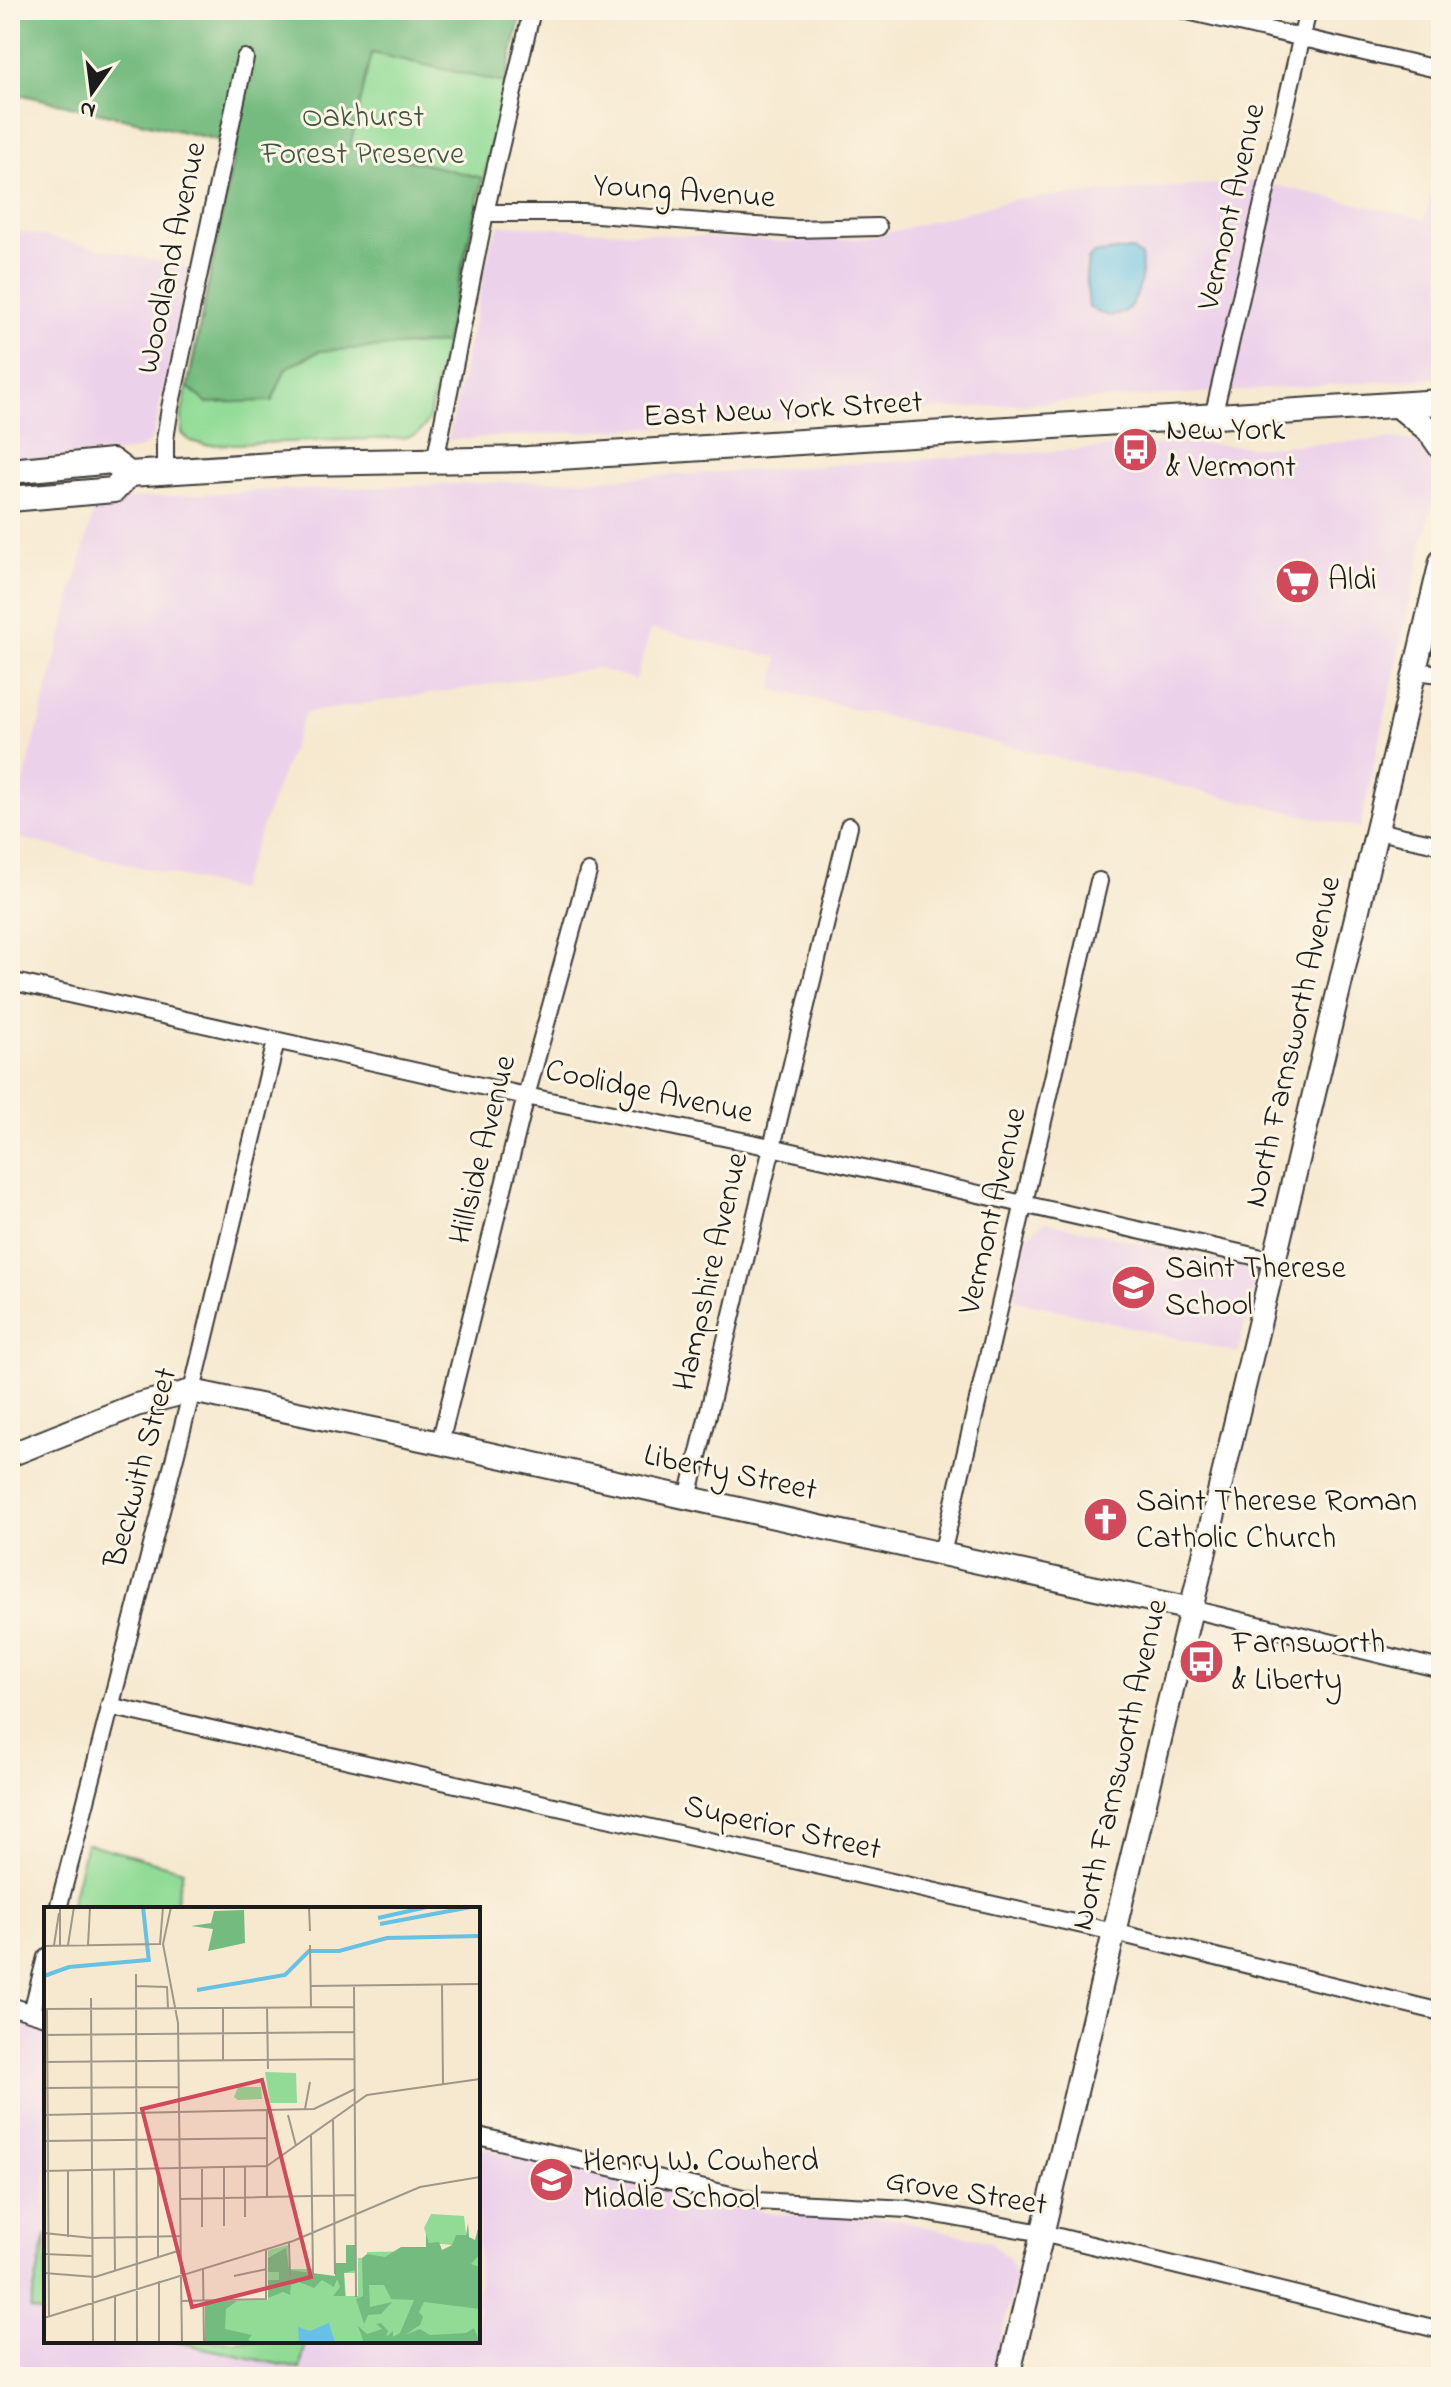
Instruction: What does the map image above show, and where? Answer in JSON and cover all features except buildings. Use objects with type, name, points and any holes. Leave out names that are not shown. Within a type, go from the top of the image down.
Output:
[{"type":"main road","name":"East New York Street","points":[[10,499],[114,490],[129,474],[165,471],[303,463],[542,458],[1441,402]]},
{"type":"main road","points":[[1398,405],[1429,430],[1441,447]]},
{"type":"main road","name":"East New York Street","points":[[10,471],[112,461],[129,474]]},
{"type":"main road","name":"North Farnsworth Avenue","points":[[1008,2377],[1441,561]]},
{"type":"main road","name":"Liberty Street","points":[[10,1455],[122,1410],[192,1391],[1191,1609]]},
{"type":"street","points":[[435,461],[485,213],[532,10]]},
{"type":"street","points":[[1183,10],[1441,70]]},
{"type":"street","name":"Vermont Avenue","points":[[1213,417],[1308,10]]},
{"type":"street","name":"Woodland Avenue","points":[[165,471],[165,439],[170,408],[245,58]]},
{"type":"street","name":"Young Avenue","points":[[485,213],[584,213],[796,229],[878,227]]},
{"type":"street","points":[[1414,671],[1441,674]]},
{"type":"street","name":"Hampshire Avenue","points":[[688,1498],[849,826]]},
{"type":"street","points":[[1377,831],[1441,845]]},
{"type":"street","name":"Hillside Avenue","points":[[440,1443],[526,1096],[588,872]]},
{"type":"street","name":"Vermont Avenue","points":[[942,1554],[1099,881]]},
{"type":"street","name":"Coolidge Avenue","points":[[10,981],[1275,1261]]},
{"type":"street","name":"Beckwith Street","points":[[59,1907],[192,1391],[276,1041]]},
{"type":"street","name":"Liberty Street","points":[[1191,1609],[1441,1669]]},
{"type":"street","name":"Superior Street","points":[[109,1706],[1114,1932],[1441,2012]]},
{"type":"street","points":[[10,2006],[39,2015],[44,1974]]},
{"type":"street","name":"Grove Street","points":[[480,2136],[756,2201],[908,2209],[1042,2233],[1441,2330]]},
{"type":"shaded area","points":[[1257,181],[1424,219],[1433,191],[1441,189],[1441,378],[448,440],[492,239],[501,225],[790,242],[868,238],[1016,199]]},
{"type":"shaded area","points":[[10,229],[190,268],[153,436],[146,445],[137,450],[10,462]]},
{"type":"shaded area","points":[[1398,439],[1414,441],[1431,450],[1440,467],[1360,828],[773,689],[778,658],[651,629],[636,680],[596,668],[305,713],[238,890],[10,836],[96,501],[255,491],[611,479],[1183,443],[1261,447]]},
{"type":"shaded area","name":"Saint Therese School","points":[[1046,1222],[1251,1270],[1256,1276],[1238,1353],[1013,1299],[1026,1236]]},
{"type":"shaded area","name":"Henry W. Cowherd Middle School","points":[[10,2018],[44,2030],[44,2343],[480,2343],[480,2147],[773,2214],[894,2219],[990,2242],[1010,2260],[1015,2280],[992,2377],[10,2377]]},
{"type":"green space","name":"Oakhurst Forest Preserve","points":[[10,10],[522,10],[428,421],[419,432],[399,438],[206,445],[190,441],[182,433],[182,413],[236,144],[10,92]]},
{"type":"green space","name":"Oakhurst Forest Preserve","points":[[10,10],[522,10],[505,83],[372,53],[350,146],[483,178],[444,343],[320,351],[286,368],[272,401],[207,403],[188,387],[236,144],[10,92]]},
{"type":"green space","points":[[1221,10],[1295,10],[1286,22],[1272,22]]},
{"type":"green space","points":[[86,1843],[183,1870],[174,1907],[70,1907]]},
{"type":"green space","points":[[44,2244],[44,2314],[30,2310]]},
{"type":"green space","points":[[181,2343],[306,2343],[300,2369]]},
{"type":"water","points":[[1132,250],[1141,256],[1137,294],[1124,312],[1103,314],[1089,307],[1088,259],[1093,254]]},
{"type":"place","name":"New York & Vermont","points":[[1135,449]]},
{"type":"place","name":"Aldi","points":[[1297,581]]},
{"type":"place","name":"Saint Therese School","points":[[1134,1287]]},
{"type":"place","name":"Saint Therese Roman Catholic Church","points":[[1105,1520]]},
{"type":"place","name":"Farnsworth & Liberty","points":[[1201,1662]]},
{"type":"place","name":"Henry W. Cowherd Middle School","points":[[552,2180]]}]
